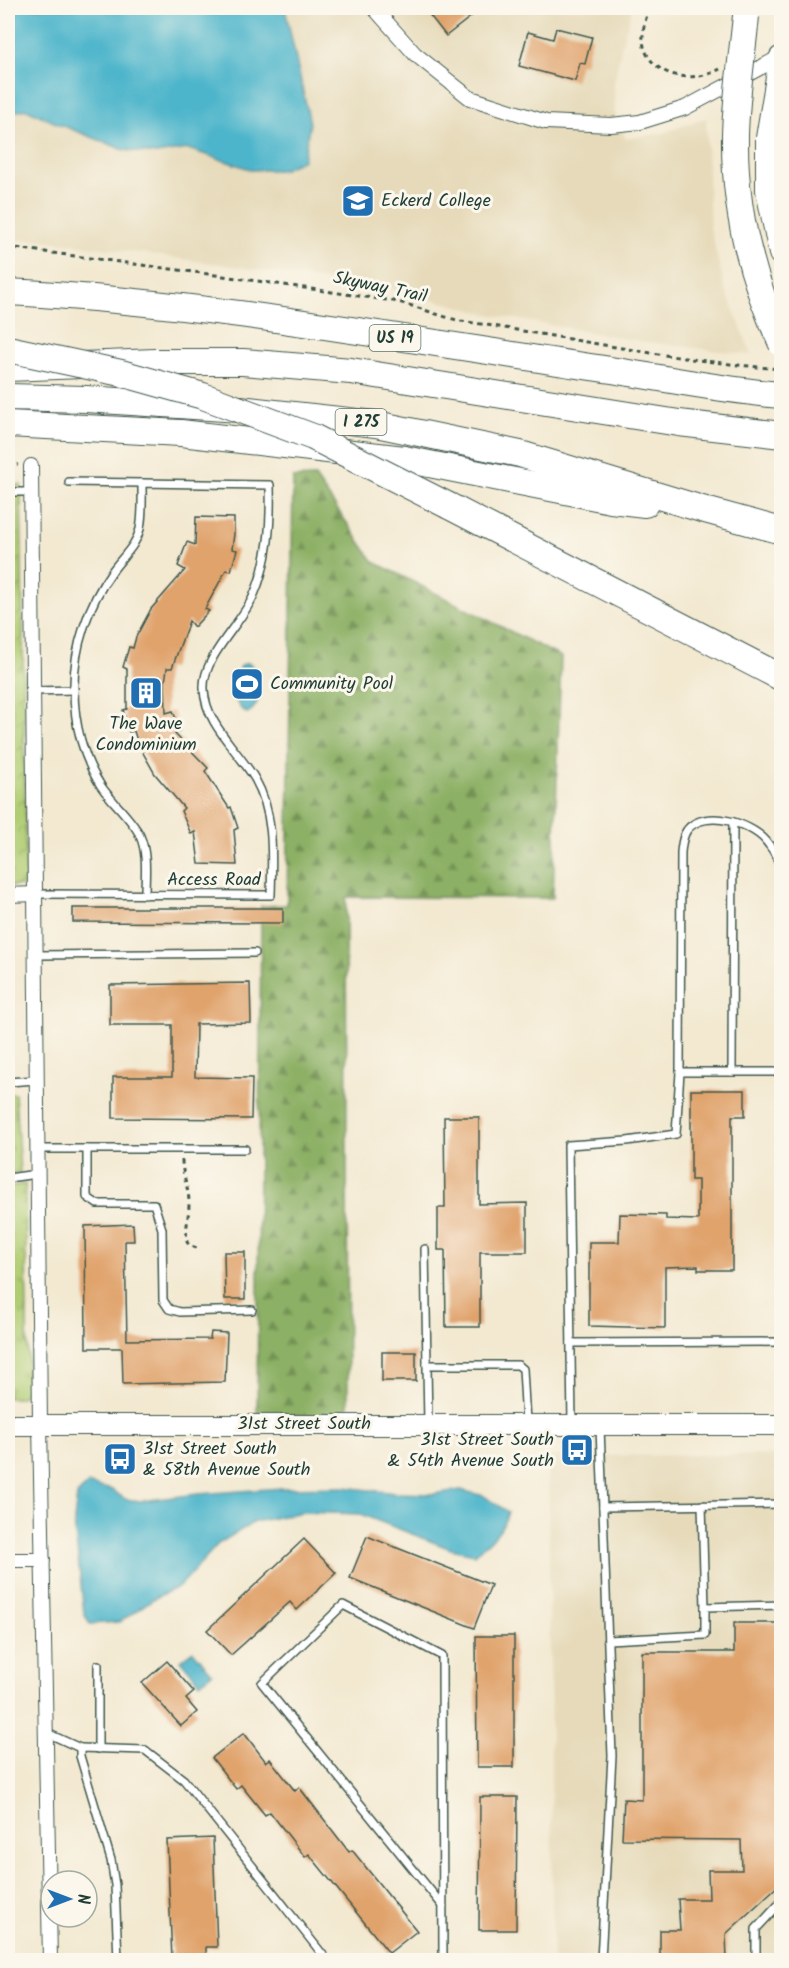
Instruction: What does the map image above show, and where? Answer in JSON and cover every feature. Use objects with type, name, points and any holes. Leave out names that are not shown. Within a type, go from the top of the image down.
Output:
[{"type":"highway","points":[[746,12],[735,135],[737,190],[747,250],[767,313],[782,344]]},
{"type":"highway","points":[[782,57],[777,77],[769,148],[769,190],[782,253]]},
{"type":"highway","name":"US 19","points":[[8,292],[115,299],[230,313],[748,392],[782,395]]},
{"type":"highway","name":"I 275","points":[[8,349],[122,373],[203,396],[313,437],[782,678]]},
{"type":"highway","name":"US 19","points":[[8,368],[199,362],[351,371],[679,423],[782,435]]},
{"type":"highway","name":"I 275","points":[[8,397],[86,399],[229,408],[376,424],[520,454],[782,531]]},
{"type":"highway","points":[[8,424],[182,433],[404,459],[611,500],[705,510]]},
{"type":"street","points":[[377,8],[415,54],[470,98],[546,122],[611,125],[640,122],[685,108],[782,57]]},
{"type":"street","points":[[31,466],[40,1424],[50,1960]]},
{"type":"street","points":[[8,895],[36,894]]},
{"type":"street","name":"31st Street South","points":[[8,1425],[782,1425]]},
{"type":"street","points":[[8,1560],[43,1560]]},
{"type":"lane","points":[[69,482],[142,483],[140,529],[133,547],[112,570],[83,630],[75,661],[74,690],[76,719],[83,748],[100,785],[140,836],[145,855],[145,895]]},
{"type":"lane","name":"Access Road","points":[[36,894],[271,895],[272,838],[266,808],[256,780],[209,714],[204,688],[206,671],[212,657],[252,598],[262,574],[271,516],[270,485],[142,483]]},
{"type":"lane","points":[[8,492],[31,492]]},
{"type":"lane","points":[[34,691],[74,690]]},
{"type":"lane","points":[[572,1425],[568,1145],[627,1141],[676,1134],[680,1072],[681,852],[683,837],[688,828],[708,818],[727,819],[749,829],[768,842],[780,866],[782,922]]},
{"type":"lane","points":[[732,1072],[733,822]]},
{"type":"lane","points":[[36,955],[255,953]]},
{"type":"lane","points":[[680,1072],[782,1072]]},
{"type":"lane","points":[[8,1082],[36,1080]]},
{"type":"lane","points":[[37,1149],[245,1149]]},
{"type":"lane","points":[[87,1149],[87,1197],[97,1204],[154,1204],[162,1229],[163,1300],[169,1309],[180,1312],[252,1310]]},
{"type":"lane","points":[[8,1178],[37,1174]]},
{"type":"lane","points":[[425,1249],[428,1425]]},
{"type":"lane","points":[[571,1343],[782,1342]]},
{"type":"lane","points":[[427,1365],[518,1365],[523,1369],[526,1425]]},
{"type":"lane","points":[[600,1425],[612,1756],[601,1960]]},
{"type":"lane","points":[[603,1507],[782,1504]]},
{"type":"lane","points":[[608,1640],[705,1635],[702,1505]]},
{"type":"lane","points":[[443,1906],[262,1683],[343,1605],[442,1656],[443,1906],[443,1960]]},
{"type":"lane","points":[[705,1607],[782,1605]]},
{"type":"lane","points":[[98,1665],[98,1749]]},
{"type":"lane","points":[[46,1732],[80,1748],[145,1750],[184,1780],[327,1960]]},
{"type":"lane","points":[[80,1748],[80,1756],[111,1860],[115,1885],[118,1960]]},
{"type":"lane","points":[[756,1960],[756,1929],[782,1901]]},
{"type":"path","points":[[649,8],[643,32],[645,49],[654,63],[669,73],[684,77],[709,75],[723,67]]},
{"type":"path","name":"Skyway Trail","points":[[8,247],[393,300],[461,321],[688,358],[782,369]]},
{"type":"path","points":[[182,1149],[182,1171],[189,1204],[186,1232],[189,1245],[199,1249]]},
{"type":"shaded area","name":"Eckerd College","points":[[8,8],[632,8],[621,47],[614,85],[615,113],[626,139],[663,133],[706,118],[710,227],[725,289],[752,355],[647,342],[487,314],[397,290],[134,252],[41,240],[8,239]]},
{"type":"shaded area","points":[[781,1455],[781,1960],[553,1960],[548,1456]]},
{"type":"green space","points":[[315,477],[374,562],[561,657],[553,898],[346,897],[348,1416],[257,1416],[261,906],[287,905],[293,478]]},
{"type":"green space","points":[[8,485],[21,485],[26,886],[8,886]]},
{"type":"green space","points":[[8,1094],[15,1094],[20,1172],[8,1174]]},
{"type":"green space","points":[[25,1184],[28,1382],[25,1393],[20,1398],[8,1398],[8,1187]]},
{"type":"water","points":[[8,8],[285,8],[310,123],[303,160],[282,170],[253,170],[188,149],[156,154],[124,150],[27,109],[8,113]]},
{"type":"water","name":"Community Pool","points":[[247,663],[257,673],[260,688],[257,703],[247,713],[238,704],[235,692],[240,666]]},
{"type":"water","points":[[88,1484],[112,1490],[125,1499],[141,1501],[282,1488],[344,1487],[395,1493],[433,1494],[461,1490],[484,1496],[508,1512],[495,1536],[474,1554],[451,1549],[360,1514],[302,1512],[254,1522],[218,1544],[180,1586],[153,1599],[120,1622],[90,1624],[84,1613],[74,1521],[77,1495]]},
{"type":"water","points":[[193,1651],[212,1673],[200,1683],[181,1660]]},
{"type":"building","points":[[435,8],[482,8],[446,36],[428,13]]},
{"type":"building","points":[[556,28],[592,37],[585,64],[580,63],[575,81],[519,66],[528,32],[553,39]]},
{"type":"building","name":"The Wave Condominium","points":[[196,517],[234,518],[232,549],[237,550],[231,571],[226,570],[205,609],[209,611],[194,627],[189,621],[172,668],[167,668],[166,713],[173,711],[180,730],[175,734],[208,768],[205,771],[229,808],[231,807],[238,828],[234,830],[237,865],[199,864],[195,832],[191,834],[181,811],[184,808],[155,774],[138,744],[134,731],[129,732],[123,710],[127,709],[127,669],[123,667],[129,647],[133,648],[136,637],[151,609],[185,570],[178,566],[187,542],[195,545]]},
{"type":"building","points":[[73,908],[283,908],[283,923],[73,922]]},
{"type":"building","points":[[250,983],[251,1023],[196,1024],[195,1077],[252,1078],[251,1119],[113,1118],[113,1077],[172,1077],[172,1025],[110,1025],[110,985]]},
{"type":"building","points":[[691,1090],[745,1090],[745,1116],[732,1116],[732,1270],[698,1270],[698,1266],[665,1267],[665,1328],[589,1326],[589,1242],[619,1242],[620,1214],[666,1215],[666,1219],[698,1220],[698,1180],[691,1180]]},
{"type":"building","points":[[444,1117],[479,1117],[479,1204],[527,1203],[527,1252],[480,1252],[480,1327],[446,1327],[445,1250],[438,1250],[438,1208],[445,1208]]},
{"type":"building","points":[[133,1224],[134,1241],[125,1241],[127,1340],[210,1339],[211,1332],[227,1333],[225,1382],[123,1384],[122,1348],[86,1348],[85,1226]]},
{"type":"building","points":[[224,1252],[245,1252],[245,1299],[225,1299]]},
{"type":"building","points":[[382,1352],[416,1352],[416,1381],[382,1381]]},
{"type":"building","points":[[367,1536],[491,1585],[474,1628],[350,1578]]},
{"type":"building","points":[[304,1539],[336,1573],[297,1610],[290,1602],[231,1655],[207,1630]]},
{"type":"building","points":[[734,1623],[782,1623],[782,1882],[726,1934],[727,1960],[660,1960],[660,1930],[680,1930],[678,1899],[709,1899],[708,1870],[742,1870],[741,1840],[622,1839],[624,1799],[642,1800],[642,1652],[734,1652]]},
{"type":"building","points":[[476,1636],[514,1636],[514,1767],[477,1767]]},
{"type":"building","points":[[167,1661],[194,1692],[186,1699],[197,1712],[181,1726],[142,1683]]},
{"type":"building","points":[[244,1733],[266,1762],[270,1759],[295,1791],[299,1787],[349,1852],[352,1850],[417,1931],[389,1953],[309,1854],[305,1857],[270,1812],[265,1815],[241,1785],[236,1789],[212,1758]]},
{"type":"building","points":[[480,1797],[517,1797],[516,1930],[479,1930]]},
{"type":"building","points":[[213,1838],[217,1947],[206,1947],[206,1960],[172,1960],[167,1840]]},
{"type":"place","name":"Eckerd College","points":[[358,201]]},
{"type":"place","name":"Community Pool","points":[[247,684]]},
{"type":"place","name":"The Wave Condominium","points":[[146,693]]},
{"type":"place","name":"31st Street South & 54th Avenue South","points":[[577,1450]]},
{"type":"place","name":"31st Street South & 58th Avenue South","points":[[120,1459]]}]
